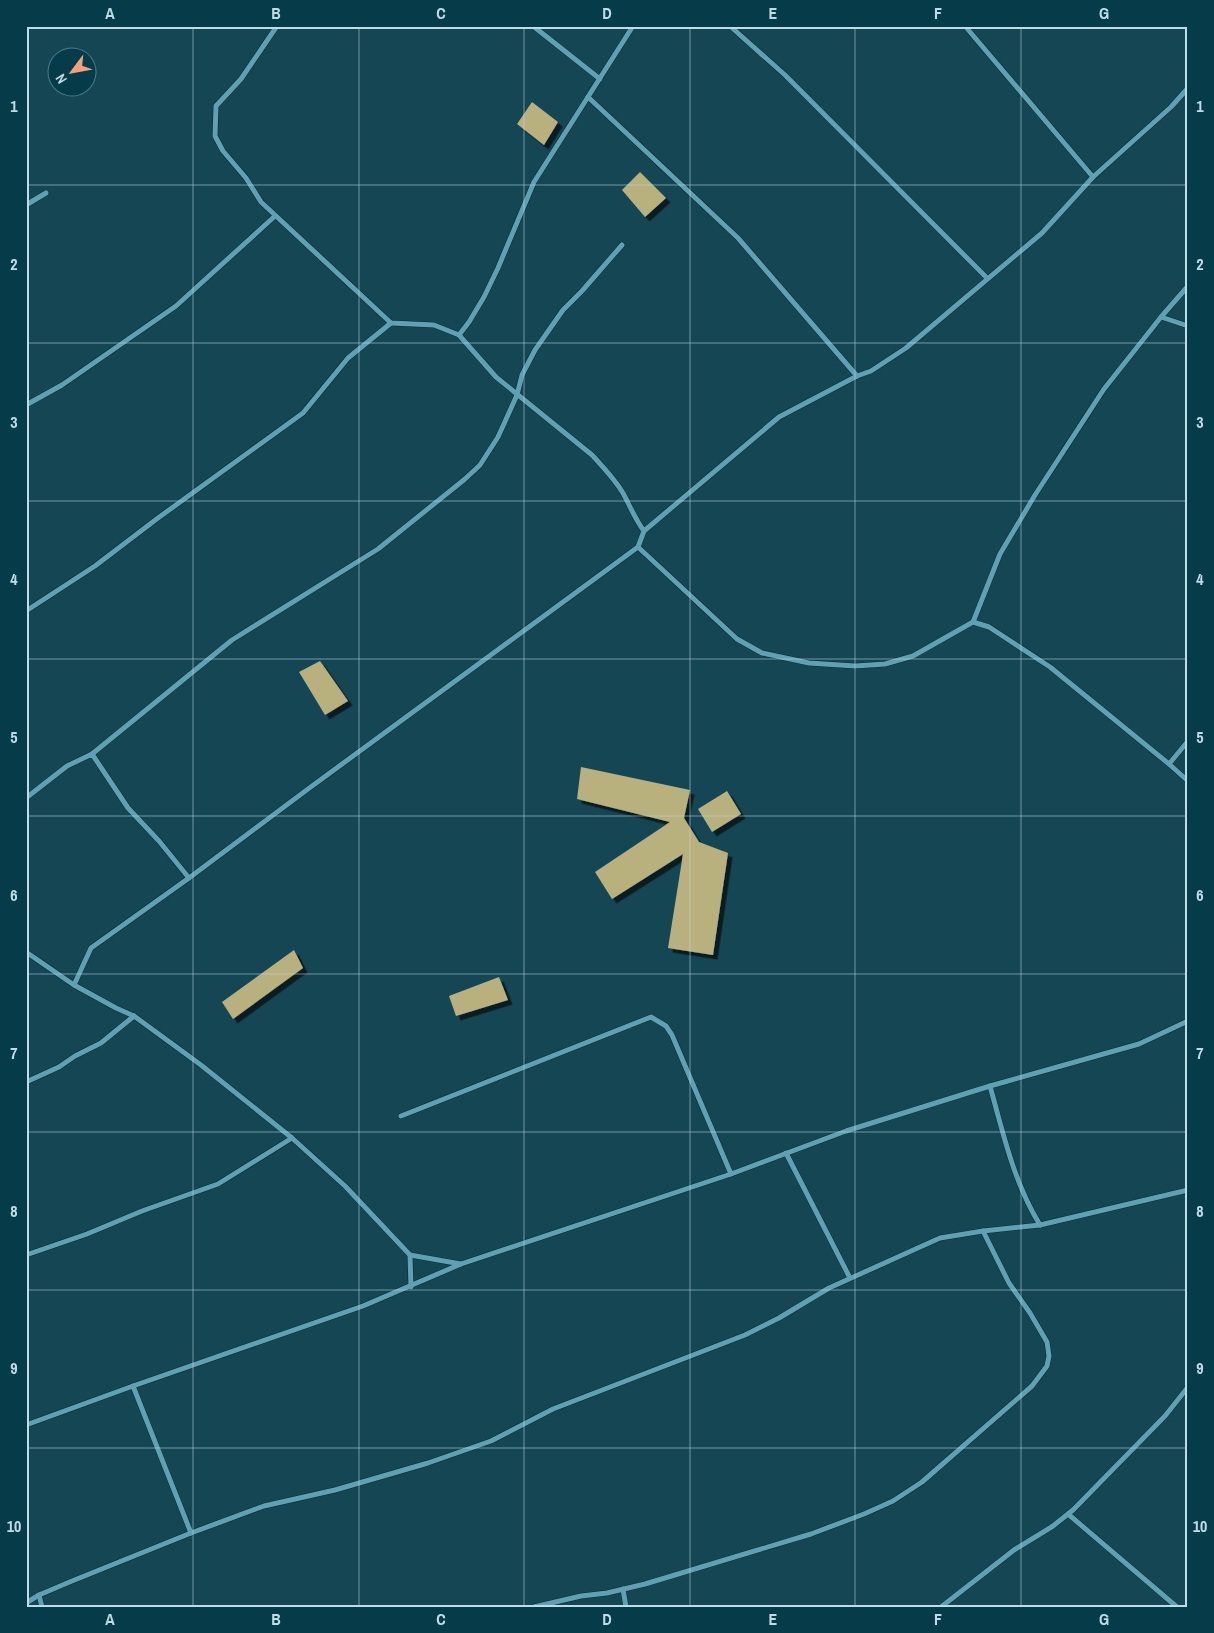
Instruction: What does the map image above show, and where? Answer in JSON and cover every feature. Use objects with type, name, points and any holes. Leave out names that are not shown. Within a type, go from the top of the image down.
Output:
[{"type":"street","points":[[278,26],[241,79],[216,106],[215,136],[223,151],[246,178],[261,202],[391,323]]},
{"type":"street","points":[[533,26],[600,79]]},
{"type":"street","points":[[459,335],[484,297],[534,182],[633,26]]},
{"type":"street","points":[[730,26],[785,75],[987,278]]},
{"type":"street","points":[[965,26],[1093,177]]},
{"type":"street","points":[[74,984],[91,948],[638,547],[644,532],[779,417],[857,376],[871,371],[906,348],[1042,233],[1093,177],[1170,107],[1188,88]]},
{"type":"street","points":[[588,97],[738,238],[857,376]]},
{"type":"street","points":[[26,204],[46,194]]},
{"type":"street","points":[[26,405],[62,385],[176,306],[275,216]]},
{"type":"street","points":[[26,798],[67,766],[92,754],[232,640],[378,549],[465,480],[486,458],[498,437],[517,395],[522,375],[535,350],[562,310],[582,291],[622,245]]},
{"type":"street","points":[[638,547],[737,639],[762,653],[809,663],[855,666],[885,664],[913,656],[973,622],[1000,554],[1035,495],[1104,389],[1188,286]]},
{"type":"street","points":[[1161,317],[1188,326]]},
{"type":"street","points":[[26,611],[95,566],[303,413],[348,358],[391,323],[434,325],[459,335],[496,377],[592,455],[605,468],[620,489],[644,532]]},
{"type":"street","points":[[973,622],[989,627],[1050,666],[1188,781]]},
{"type":"street","points":[[1169,764],[1188,741]]},
{"type":"street","points":[[92,754],[128,808],[159,841],[189,878]]},
{"type":"street","points":[[26,952],[74,984],[134,1016],[201,1065],[292,1138],[345,1186],[410,1255],[461,1264]]},
{"type":"street","points":[[26,1082],[59,1067],[75,1056],[101,1043],[134,1016]]},
{"type":"street","points":[[401,1116],[651,1017],[666,1026],[672,1035],[731,1174]]},
{"type":"street","points":[[26,1425],[354,1309],[411,1287],[461,1264],[731,1174],[846,1130],[990,1086],[1139,1044],[1188,1021]]},
{"type":"street","points":[[990,1086],[1008,1155],[1029,1208],[1040,1225]]},
{"type":"street","points":[[26,1255],[86,1234],[142,1210],[218,1184],[292,1138]]},
{"type":"street","points":[[786,1153],[850,1278]]},
{"type":"street","points":[[26,1603],[39,1595],[191,1533],[264,1506],[334,1490],[428,1463],[491,1441],[553,1409],[745,1336],[829,1288],[940,1238],[1040,1225],[1188,1190]]},
{"type":"street","points":[[534,1607],[623,1589],[810,1534],[893,1501],[922,1482],[1032,1386],[1047,1366],[1049,1356],[1047,1342],[1009,1283],[983,1231]]},
{"type":"street","points":[[410,1255],[411,1287]]},
{"type":"street","points":[[133,1386],[191,1533]]},
{"type":"street","points":[[941,1607],[1014,1550],[1053,1526],[1068,1514],[1165,1416],[1188,1387]]},
{"type":"street","points":[[1068,1514],[1177,1607]]},
{"type":"street","points":[[623,1589],[626,1607]]},
{"type":"street","points":[[39,1595],[42,1607]]},
{"type":"building","points":[[532,102],[558,122],[544,145],[517,124]]},
{"type":"building","points":[[640,172],[666,198],[645,217],[622,190]]},
{"type":"building","points":[[320,661],[348,701],[325,715],[299,672]]},
{"type":"building","points":[[581,767],[690,790],[684,818],[699,842],[728,853],[713,955],[668,948],[683,854],[612,899],[595,872],[670,822],[577,799]]},
{"type":"building","points":[[727,791],[741,814],[712,832],[698,809]]},
{"type":"building","points":[[294,950],[303,968],[233,1019],[222,1002]]},
{"type":"building","points":[[499,977],[508,1000],[456,1016],[449,996]]}]
